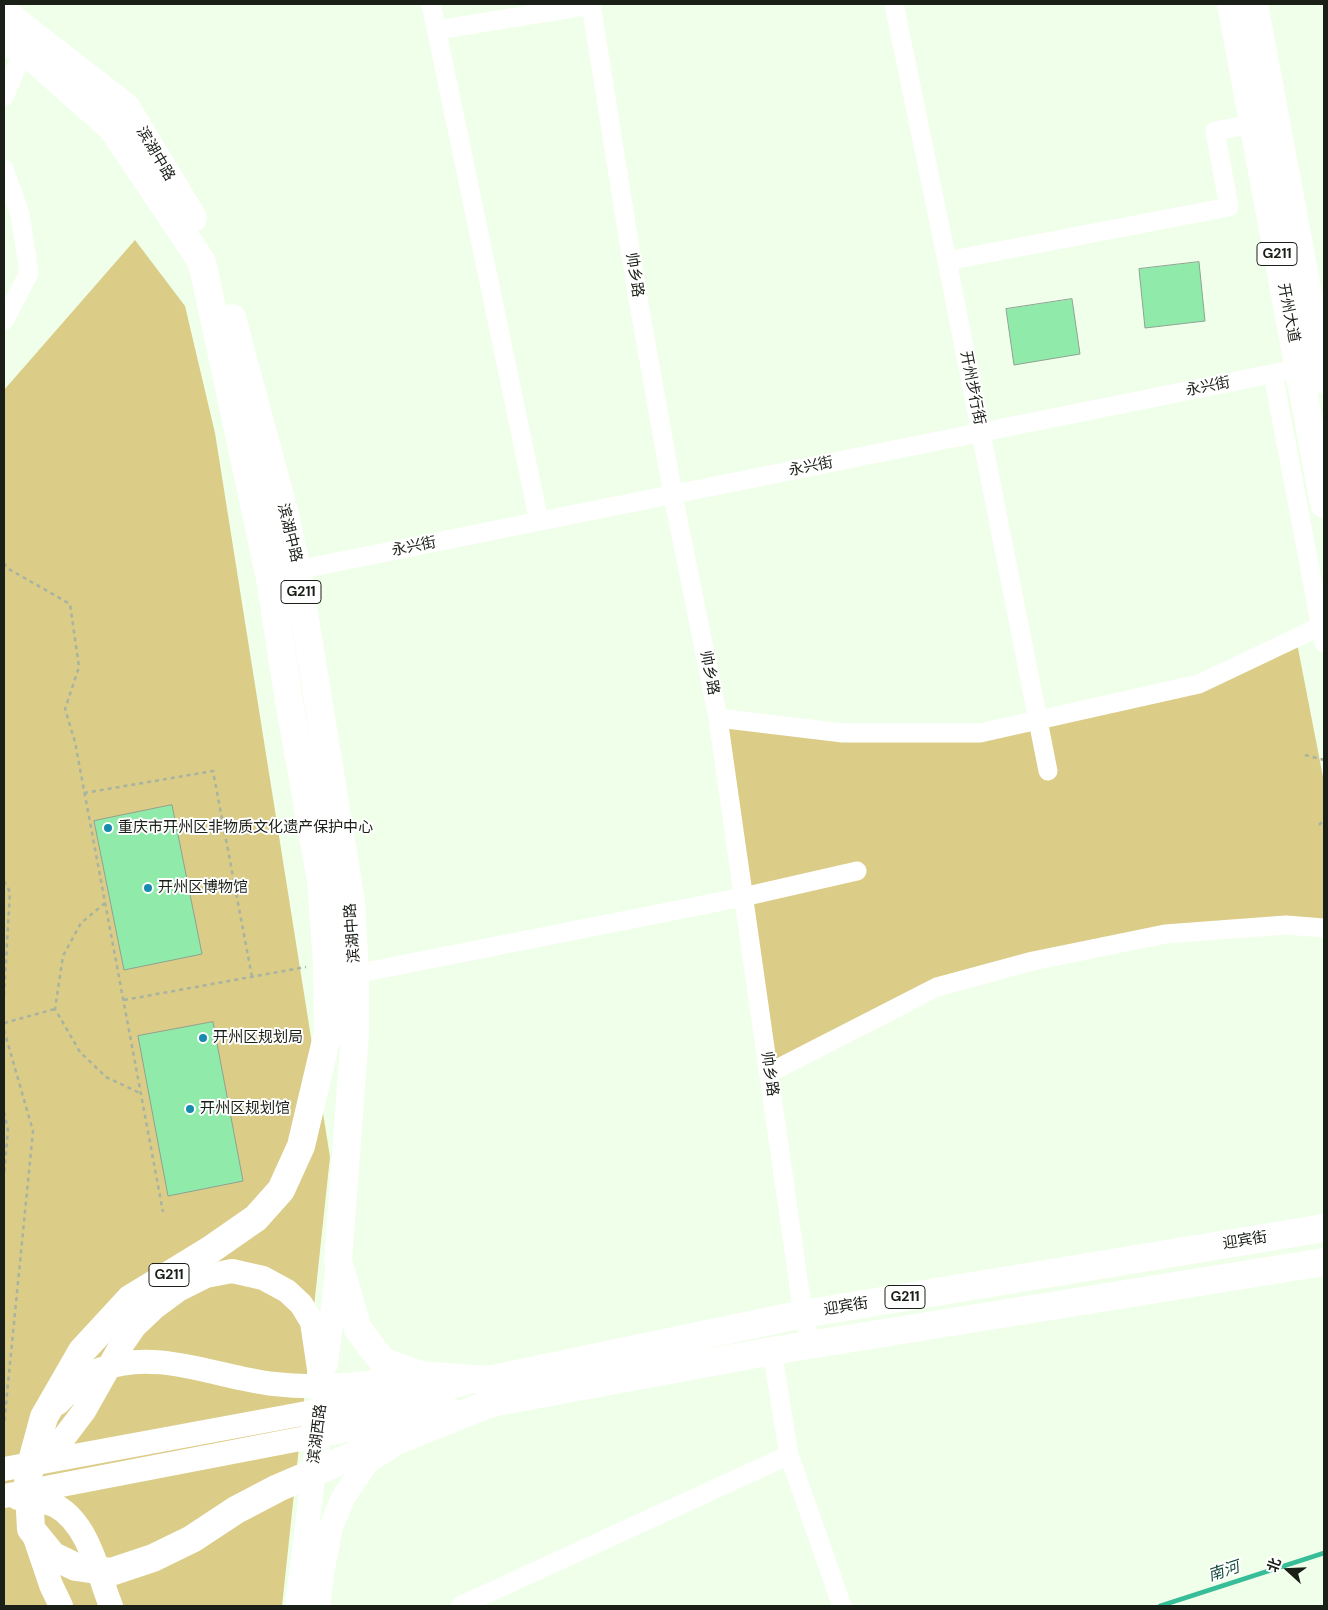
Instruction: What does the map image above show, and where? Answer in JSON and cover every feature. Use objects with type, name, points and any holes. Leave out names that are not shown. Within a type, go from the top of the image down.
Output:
[{"type":"highway","name":"开州大道","points":[[1231,4],[1253,124],[1308,370]]},
{"type":"highway","name":"开州大道","points":[[1254,4],[1308,370],[1324,504]]},
{"type":"highway","name":"滨湖中路","points":[[4,14],[13,18],[126,106],[216,256],[297,570],[351,902],[355,974],[355,1034],[338,1261]]},
{"type":"highway","name":"滨湖中路","points":[[14,46],[112,128],[202,262],[270,578],[289,701],[321,880],[327,963],[328,1032],[301,1146],[281,1190],[256,1218],[210,1250],[130,1299],[82,1352],[44,1417]]},
{"type":"highway","name":"迎宾街","points":[[489,1391],[803,1314],[1324,1228]]},
{"type":"highway","name":"G211","points":[[338,1261],[358,1329],[383,1362],[421,1375],[489,1391]]},
{"type":"highway","name":"G211","points":[[44,1417],[28,1476],[31,1529],[54,1556],[76,1567],[111,1572],[153,1558],[192,1539],[236,1510],[278,1488],[358,1441],[401,1439],[489,1391],[811,1345],[1324,1262]]},
{"type":"main road","name":"滨湖西路","points":[[296,1601],[323,1396],[338,1261]]},
{"type":"main road","points":[[12,1468],[62,1440],[84,1411],[119,1349],[135,1326],[155,1307],[178,1290],[206,1276],[232,1272],[263,1278],[287,1291],[301,1304],[312,1322],[323,1396]]},
{"type":"main road","points":[[44,1417],[78,1382],[101,1369],[126,1363],[162,1363],[273,1384],[313,1387],[357,1394],[489,1391]]},
{"type":"main road","points":[[12,1468],[269,1420],[421,1375]]},
{"type":"main road","points":[[5,1496],[270,1445],[358,1441],[489,1391]]},
{"type":"main road","points":[[318,1606],[322,1568],[331,1527],[344,1496],[368,1462],[401,1439]]},
{"type":"main road","points":[[5,1496],[55,1506],[76,1523],[90,1550],[109,1602]]},
{"type":"main road","points":[[31,1529],[51,1585],[61,1606]]},
{"type":"street","points":[[432,4],[539,522]]},
{"type":"street","points":[[437,30],[591,4]]},
{"type":"street","name":"帅乡路","points":[[591,4],[637,294],[673,494],[718,718],[803,1314],[811,1345]]},
{"type":"street","name":"开州步行街","points":[[894,4],[1048,772]]},
{"type":"street","points":[[4,97],[14,46]]},
{"type":"street","points":[[947,261],[1229,207],[1215,131],[1253,124]]},
{"type":"street","points":[[4,169],[20,214],[29,273],[4,321]]},
{"type":"street","points":[[718,718],[843,733],[980,733],[1199,684],[1323,631],[1308,370]]},
{"type":"street","name":"永兴街","points":[[297,570],[980,433],[1308,370]]},
{"type":"street","points":[[355,974],[743,897],[857,871]]},
{"type":"street","points":[[769,1073],[937,987],[1034,960],[1165,934],[1286,925],[1324,928]]},
{"type":"street","points":[[772,1351],[789,1455],[842,1606]]},
{"type":"street","points":[[460,1606],[789,1455]]},
{"type":"path","points":[[4,563],[7,568],[70,604],[79,667],[65,709],[75,742],[163,1212]]},
{"type":"path","points":[[1305,755],[1324,760]]},
{"type":"path","points":[[84,793],[213,771],[252,977]]},
{"type":"path","points":[[1319,825],[1324,820]]},
{"type":"path","points":[[4,881],[10,892],[4,995]]},
{"type":"path","points":[[105,902],[81,922],[63,956],[55,1009],[80,1052],[106,1077],[142,1094]]},
{"type":"path","points":[[124,1000],[327,963]]},
{"type":"path","points":[[4,1023],[55,1009]]},
{"type":"path","points":[[4,1030],[33,1131],[4,1424]]},
{"type":"path","points":[[4,1112],[8,1130],[4,1175]]},
{"type":"shaded area","points":[[135,240],[185,306],[215,433],[330,1157],[282,1606],[4,1606],[4,390]]},
{"type":"shaded area","points":[[1296,638],[1324,782],[1324,928],[1165,934],[937,987],[769,1073],[718,718],[980,733],[1199,684]]},
{"type":"building","points":[[1199,262],[1205,321],[1145,328],[1139,269]]},
{"type":"building","points":[[1072,299],[1080,354],[1014,365],[1006,309]]},
{"type":"building","name":"开州区博物馆","points":[[172,805],[202,954],[124,970],[94,821]]},
{"type":"building","name":"开州区规划馆","points":[[213,1022],[243,1181],[168,1196],[138,1036]]},
{"type":"waterway","name":"南河","points":[[1160,1606],[1324,1553]]},
{"type":"place","name":"重庆市开州区非物质文化遗产保护中心","points":[[108,828]]},
{"type":"place","name":"开州区博物馆","points":[[148,888]]},
{"type":"place","name":"开州区规划局","points":[[203,1038]]},
{"type":"place","name":"开州区规划馆","points":[[190,1109]]}]
